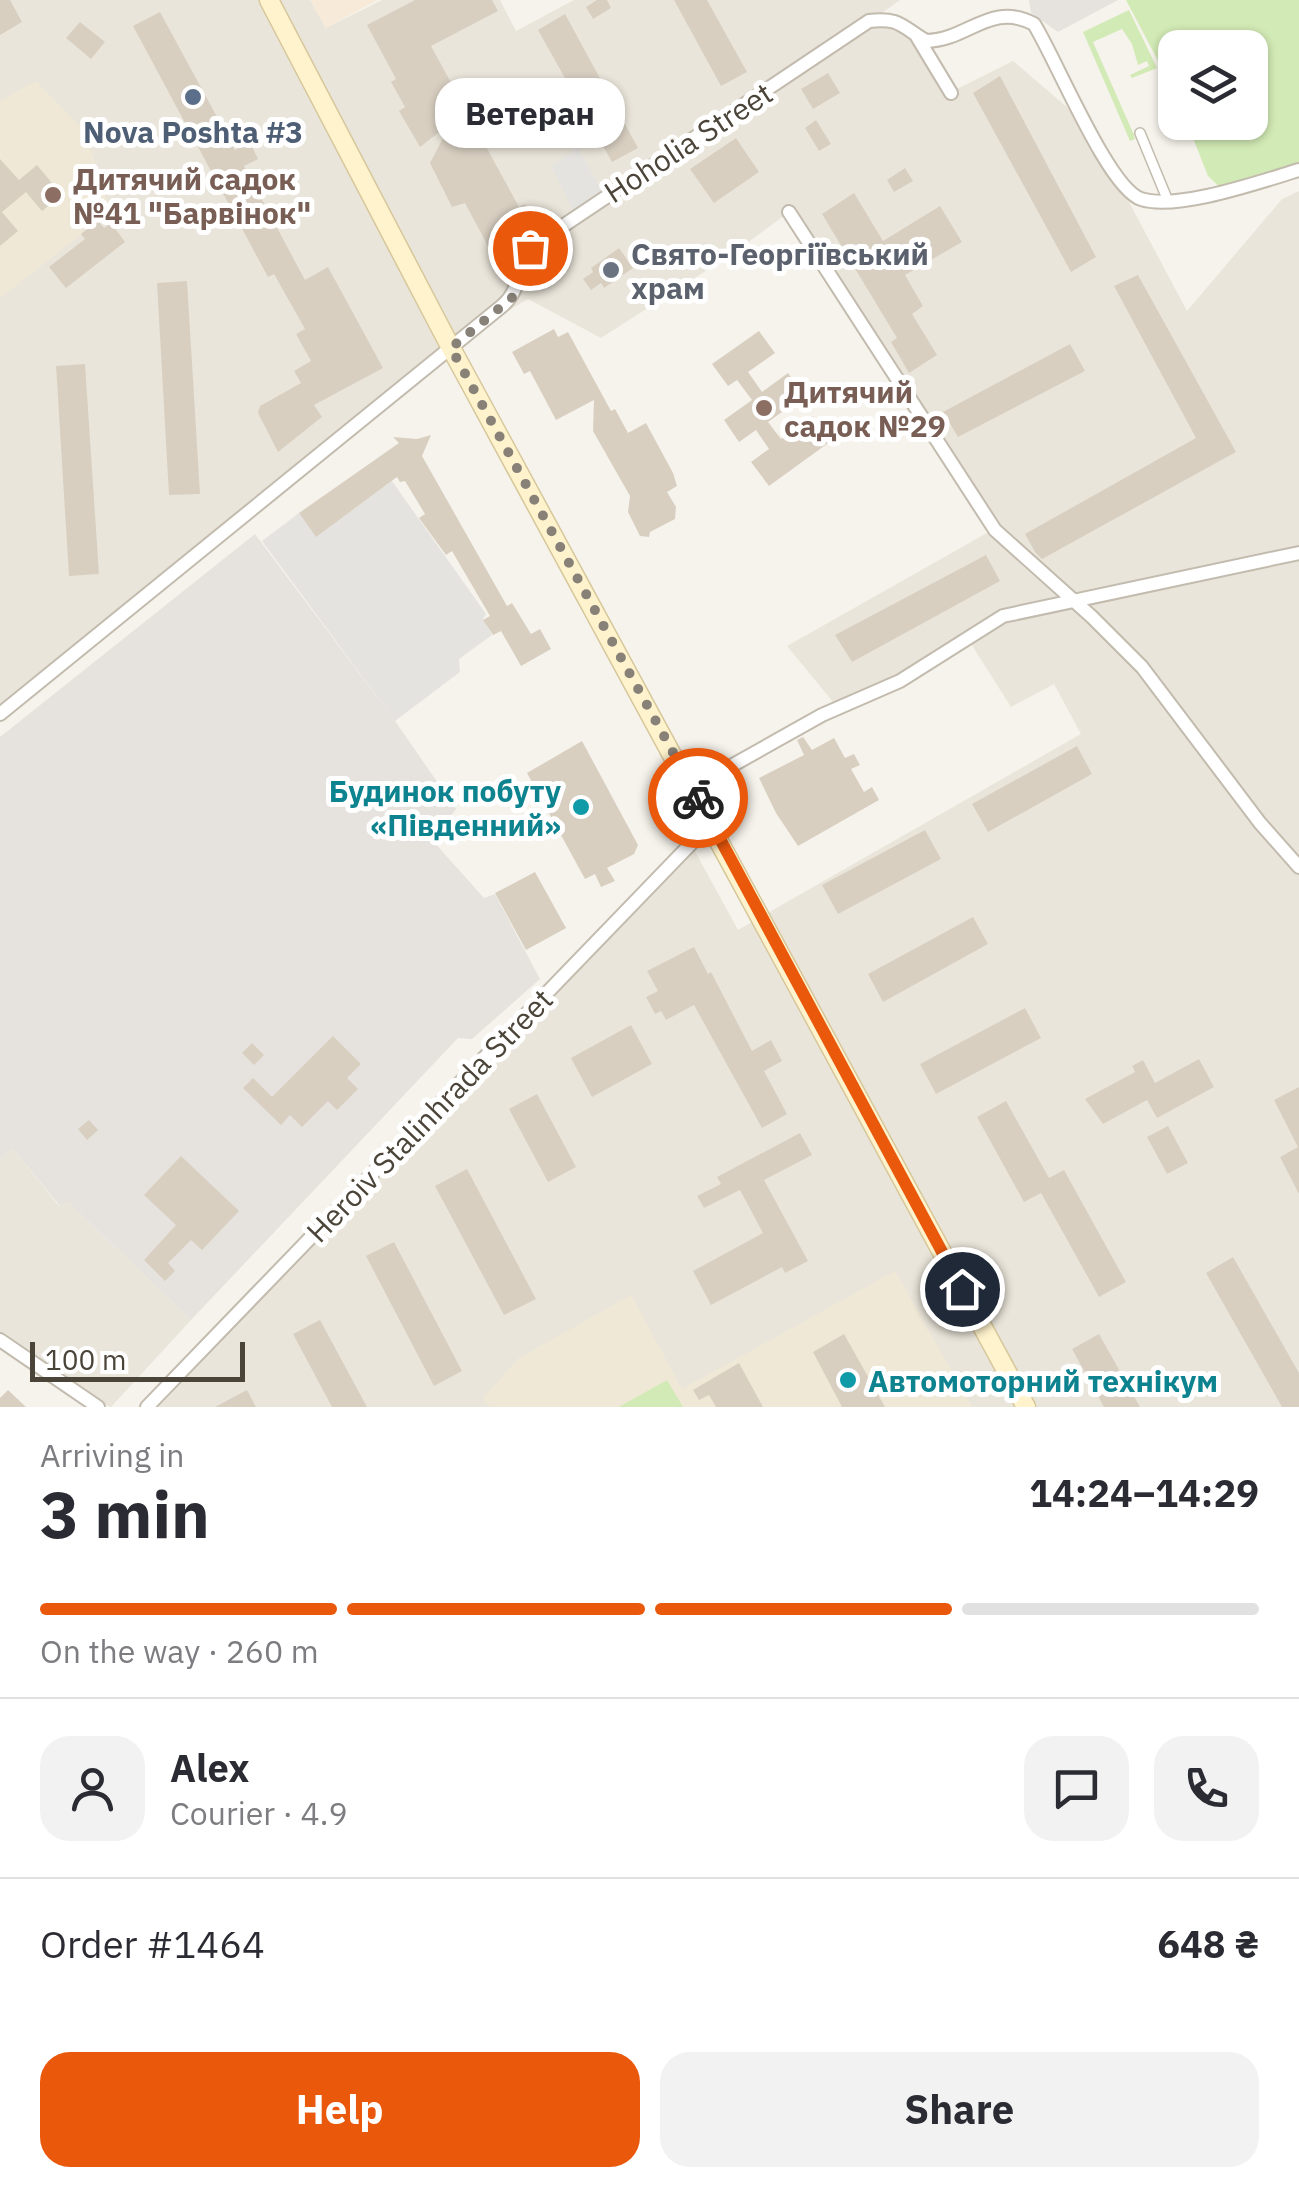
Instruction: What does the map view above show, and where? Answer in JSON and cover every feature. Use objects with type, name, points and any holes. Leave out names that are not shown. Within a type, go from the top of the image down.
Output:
[{"type":"main road","points":[[269,0],[451,348],[1026,1407]]},
{"type":"street","name":"Hoholia Street","points":[[0,714],[514,296],[520,265],[530,248],[869,22],[885,19],[904,23],[926,41],[941,41],[998,16],[1016,14],[1034,24],[1114,176],[1141,199],[1168,201]]},
{"type":"street","points":[[916,35],[951,93]]},
{"type":"street","points":[[1140,133],[1168,201],[1225,192],[1299,170]]},
{"type":"street","points":[[789,212],[987,520],[1142,667],[1260,823],[1299,867]]},
{"type":"street","points":[[692,788],[822,716],[900,681],[1003,616],[1299,554]]},
{"type":"street","name":"Heroiv Stalinhrada Street","points":[[147,1407],[711,823]]},
{"type":"street","points":[[0,1340],[98,1407]]},
{"type":"shaded area","points":[[0,0],[310,0],[326,28],[382,0],[500,0],[516,31],[574,0],[900,0],[872,20],[903,23],[951,92],[1013,61],[1088,125],[1187,311],[1282,199],[1299,191],[1299,1407],[159,1407],[691,844],[738,930],[1081,734],[1054,684],[1011,707],[968,639],[838,708],[787,646],[994,529],[789,212],[732,254],[601,338],[528,299],[472,332],[0,709]]},
{"type":"shaded area","points":[[310,0],[377,0],[326,28]]},
{"type":"shaded area","points":[[1029,0],[1118,0],[1058,32],[1031,13]]},
{"type":"shaded area","name":"Дитячий садок №41 \"Барвінок\"","points":[[36,81],[85,132],[108,204],[78,237],[0,298],[0,101]]},
{"type":"shaded area","points":[[578,148],[602,190],[573,210],[551,166]]},
{"type":"shaded area","points":[[392,481],[486,614],[483,619],[492,635],[459,659],[460,672],[395,721],[262,541],[299,513],[316,536]]},
{"type":"shaded area","points":[[255,534],[456,809],[433,841],[484,898],[495,894],[540,979],[472,1039],[458,1038],[191,1320],[67,1201],[60,1206],[13,1149],[0,1158],[0,737]]},
{"type":"shaded area","points":[[13,1149],[59,1206],[67,1201],[191,1320],[111,1407],[96,1401],[0,1333],[0,1158]]},
{"type":"shaded area","points":[[895,1271],[972,1407],[490,1407],[483,1398],[519,1358],[631,1295],[682,1389]]},
{"type":"green space","points":[[1126,0],[1299,0],[1299,170],[1225,192],[1208,176],[1194,140],[1268,140],[1268,30],[1158,30],[1158,61]]},
{"type":"green space","points":[[1129,10],[1157,68],[1132,78],[1130,75],[1149,66],[1147,61],[1138,65],[1132,44],[1122,29],[1093,42],[1134,135],[1135,139],[1130,141],[1083,32]]},
{"type":"green space","points":[[667,1380],[683,1407],[619,1407]]},
{"type":"building","points":[[0,0],[10,0],[22,22],[0,35]]},
{"type":"building","points":[[415,0],[492,0],[498,11],[431,46],[519,207],[525,204],[534,222],[488,246],[465,203],[452,207],[430,163],[451,123],[420,147],[399,111],[405,107],[391,82],[396,79],[367,25]]},
{"type":"building","points":[[597,0],[607,0],[611,8],[593,19],[586,7]]},
{"type":"building","points":[[674,0],[707,0],[747,72],[721,86]]},
{"type":"building","points":[[160,12],[235,150],[250,142],[258,159],[244,166],[305,280],[328,267],[383,368],[314,405],[322,417],[278,452],[258,413],[260,406],[301,383],[294,371],[311,361],[296,334],[305,329],[274,274],[268,277],[133,26]]},
{"type":"building","points":[[565,14],[638,148],[612,162],[538,30]]},
{"type":"building","points":[[80,22],[105,42],[91,59],[66,38]]},
{"type":"building","points":[[828,73],[840,93],[813,109],[801,89]]},
{"type":"building","points":[[1000,76],[1096,257],[1071,272],[973,93]]},
{"type":"building","points":[[816,120],[831,144],[819,151],[805,128]]},
{"type":"building","points":[[736,138],[759,172],[714,203],[690,169]]},
{"type":"building","points":[[0,159],[19,180],[37,165],[62,195],[42,211],[26,192],[2,212],[18,231],[0,246]]},
{"type":"building","points":[[905,168],[913,181],[894,192],[887,180]]},
{"type":"building","points":[[117,174],[126,187],[115,195],[106,182]]},
{"type":"building","points":[[854,193],[883,241],[940,206],[962,242],[905,275],[923,306],[912,314],[937,355],[909,373],[891,342],[897,338],[822,214]]},
{"type":"building","points":[[98,221],[104,228],[111,223],[125,242],[66,288],[49,267],[85,239],[81,234]]},
{"type":"building","name":"Свято-Георгіївський храм","points":[[619,248],[633,268],[604,288],[601,283],[591,290],[583,279],[593,272],[591,268]]},
{"type":"building","points":[[1138,275],[1236,452],[1042,559],[1025,534],[1196,438],[1114,286]]},
{"type":"building","points":[[187,281],[200,494],[169,495],[157,283]]},
{"type":"building","points":[[554,329],[558,337],[568,332],[611,411],[615,409],[628,433],[646,423],[673,473],[677,486],[667,492],[676,507],[675,519],[650,532],[649,537],[640,536],[628,512],[630,496],[593,431],[594,400],[556,420],[530,371],[524,374],[512,352]]},
{"type":"building","name":"Дитячий садок №29","points":[[759,331],[775,353],[748,372],[762,392],[788,373],[804,396],[768,422],[781,439],[813,416],[831,441],[769,486],[751,462],[769,449],[756,430],[739,442],[724,420],[752,400],[737,380],[728,386],[712,364]]},
{"type":"building","points":[[1070,344],[1085,371],[958,437],[943,412]]},
{"type":"building","points":[[85,364],[99,574],[69,576],[56,366]]},
{"type":"building","points":[[431,435],[422,456],[507,606],[512,603],[531,634],[540,629],[551,649],[521,666],[501,631],[493,635],[483,620],[490,616],[452,551],[446,555],[419,518],[425,514],[405,481],[400,482],[397,477],[316,537],[299,513],[399,443],[393,437],[417,439]]},
{"type":"building","points":[[986,555],[1000,581],[852,662],[835,635]]},
{"type":"building","points":[[803,737],[812,750],[834,738],[845,758],[854,754],[860,765],[851,769],[864,792],[872,787],[879,800],[798,846],[759,778],[804,755],[797,740]]},
{"type":"building","name":"Будинок побуту «Південний»","points":[[582,741],[638,845],[634,854],[607,868],[615,881],[601,887],[595,874],[585,879],[527,773]]},
{"type":"building","points":[[1077,746],[1092,774],[988,832],[972,804]]},
{"type":"building","points":[[925,830],[941,859],[838,914],[822,885]]},
{"type":"building","points":[[535,872],[566,928],[526,950],[495,893]]},
{"type":"building","points":[[973,917],[988,944],[883,1002],[868,974]]},
{"type":"building","points":[[694,947],[752,1051],[771,1040],[782,1061],[764,1071],[787,1114],[762,1128],[694,1005],[666,1020],[661,1011],[655,1014],[646,997],[658,991],[647,971]]},
{"type":"building","points":[[1025,1008],[1041,1038],[936,1094],[920,1064]]},
{"type":"building","points":[[631,1025],[652,1064],[592,1097],[571,1058]]},
{"type":"building","points":[[333,1036],[361,1064],[347,1078],[358,1089],[337,1110],[328,1101],[302,1127],[290,1115],[281,1125],[243,1088],[253,1078],[272,1097]]},
{"type":"building","points":[[252,1043],[264,1055],[254,1065],[242,1053]]},
{"type":"building","points":[[1199,1059],[1214,1087],[1157,1118],[1147,1100],[1103,1124],[1085,1099],[1135,1072],[1132,1066],[1143,1060],[1155,1083]]},
{"type":"building","points":[[1299,1087],[1299,1194],[1280,1157],[1298,1147],[1274,1100]]},
{"type":"building","points":[[537,1094],[576,1167],[548,1182],[509,1109]]},
{"type":"building","points":[[1006,1101],[1049,1178],[1064,1170],[1126,1282],[1099,1297],[1041,1193],[1024,1202],[977,1117]]},
{"type":"building","points":[[89,1120],[98,1130],[87,1140],[78,1129]]},
{"type":"building","points":[[1168,1126],[1188,1163],[1167,1174],[1147,1137]]},
{"type":"building","points":[[800,1133],[812,1155],[764,1180],[808,1261],[785,1273],[782,1267],[711,1305],[693,1271],[763,1233],[740,1190],[704,1208],[697,1196],[721,1184],[717,1177]]},
{"type":"building","points":[[181,1156],[239,1211],[202,1250],[191,1240],[168,1263],[175,1271],[165,1281],[144,1260],[176,1225],[144,1195]]},
{"type":"building","points":[[467,1169],[536,1299],[504,1315],[435,1186]]},
{"type":"building","points":[[394,1242],[462,1371],[434,1386],[366,1256]]},
{"type":"building","points":[[1233,1257],[1299,1373],[1299,1407],[1282,1407],[1206,1273]]},
{"type":"building","points":[[320,1320],[367,1407],[332,1407],[293,1334]]},
{"type":"building","name":"Автомоторний технікум","points":[[844,1334],[885,1407],[842,1407],[813,1352]]},
{"type":"building","points":[[1099,1334],[1140,1407],[1104,1407],[1072,1349]]},
{"type":"building","points":[[739,1363],[763,1407],[716,1407],[709,1395],[699,1400],[693,1390]]},
{"type":"building","points":[[8,1390],[26,1407],[0,1407],[0,1398]]},
{"type":"building","points":[[247,1390],[256,1407],[215,1407]]},
{"type":"way so far","points":[[530,248],[520,265],[514,296],[451,348],[698,798]]},
{"type":"place","name":"Nova Poshta #3","points":[[193,97]]},
{"type":"place","name":"Дитячий садок №41 \"Барвінок\"","points":[[53,195]]},
{"type":"place","name":"Ветеран","points":[[530,248]]},
{"type":"place","name":"Свято-Георгіївський храм","points":[[611,270]]},
{"type":"place","name":"Дитячий садок №29","points":[[764,408]]},
{"type":"place","name":"Будинок побуту «Південний»","points":[[581,807]]},
{"type":"place","name":"Автомоторний технікум","points":[[848,1380]]},
{"type":"route","points":[[698,798],[962,1289]]}]
